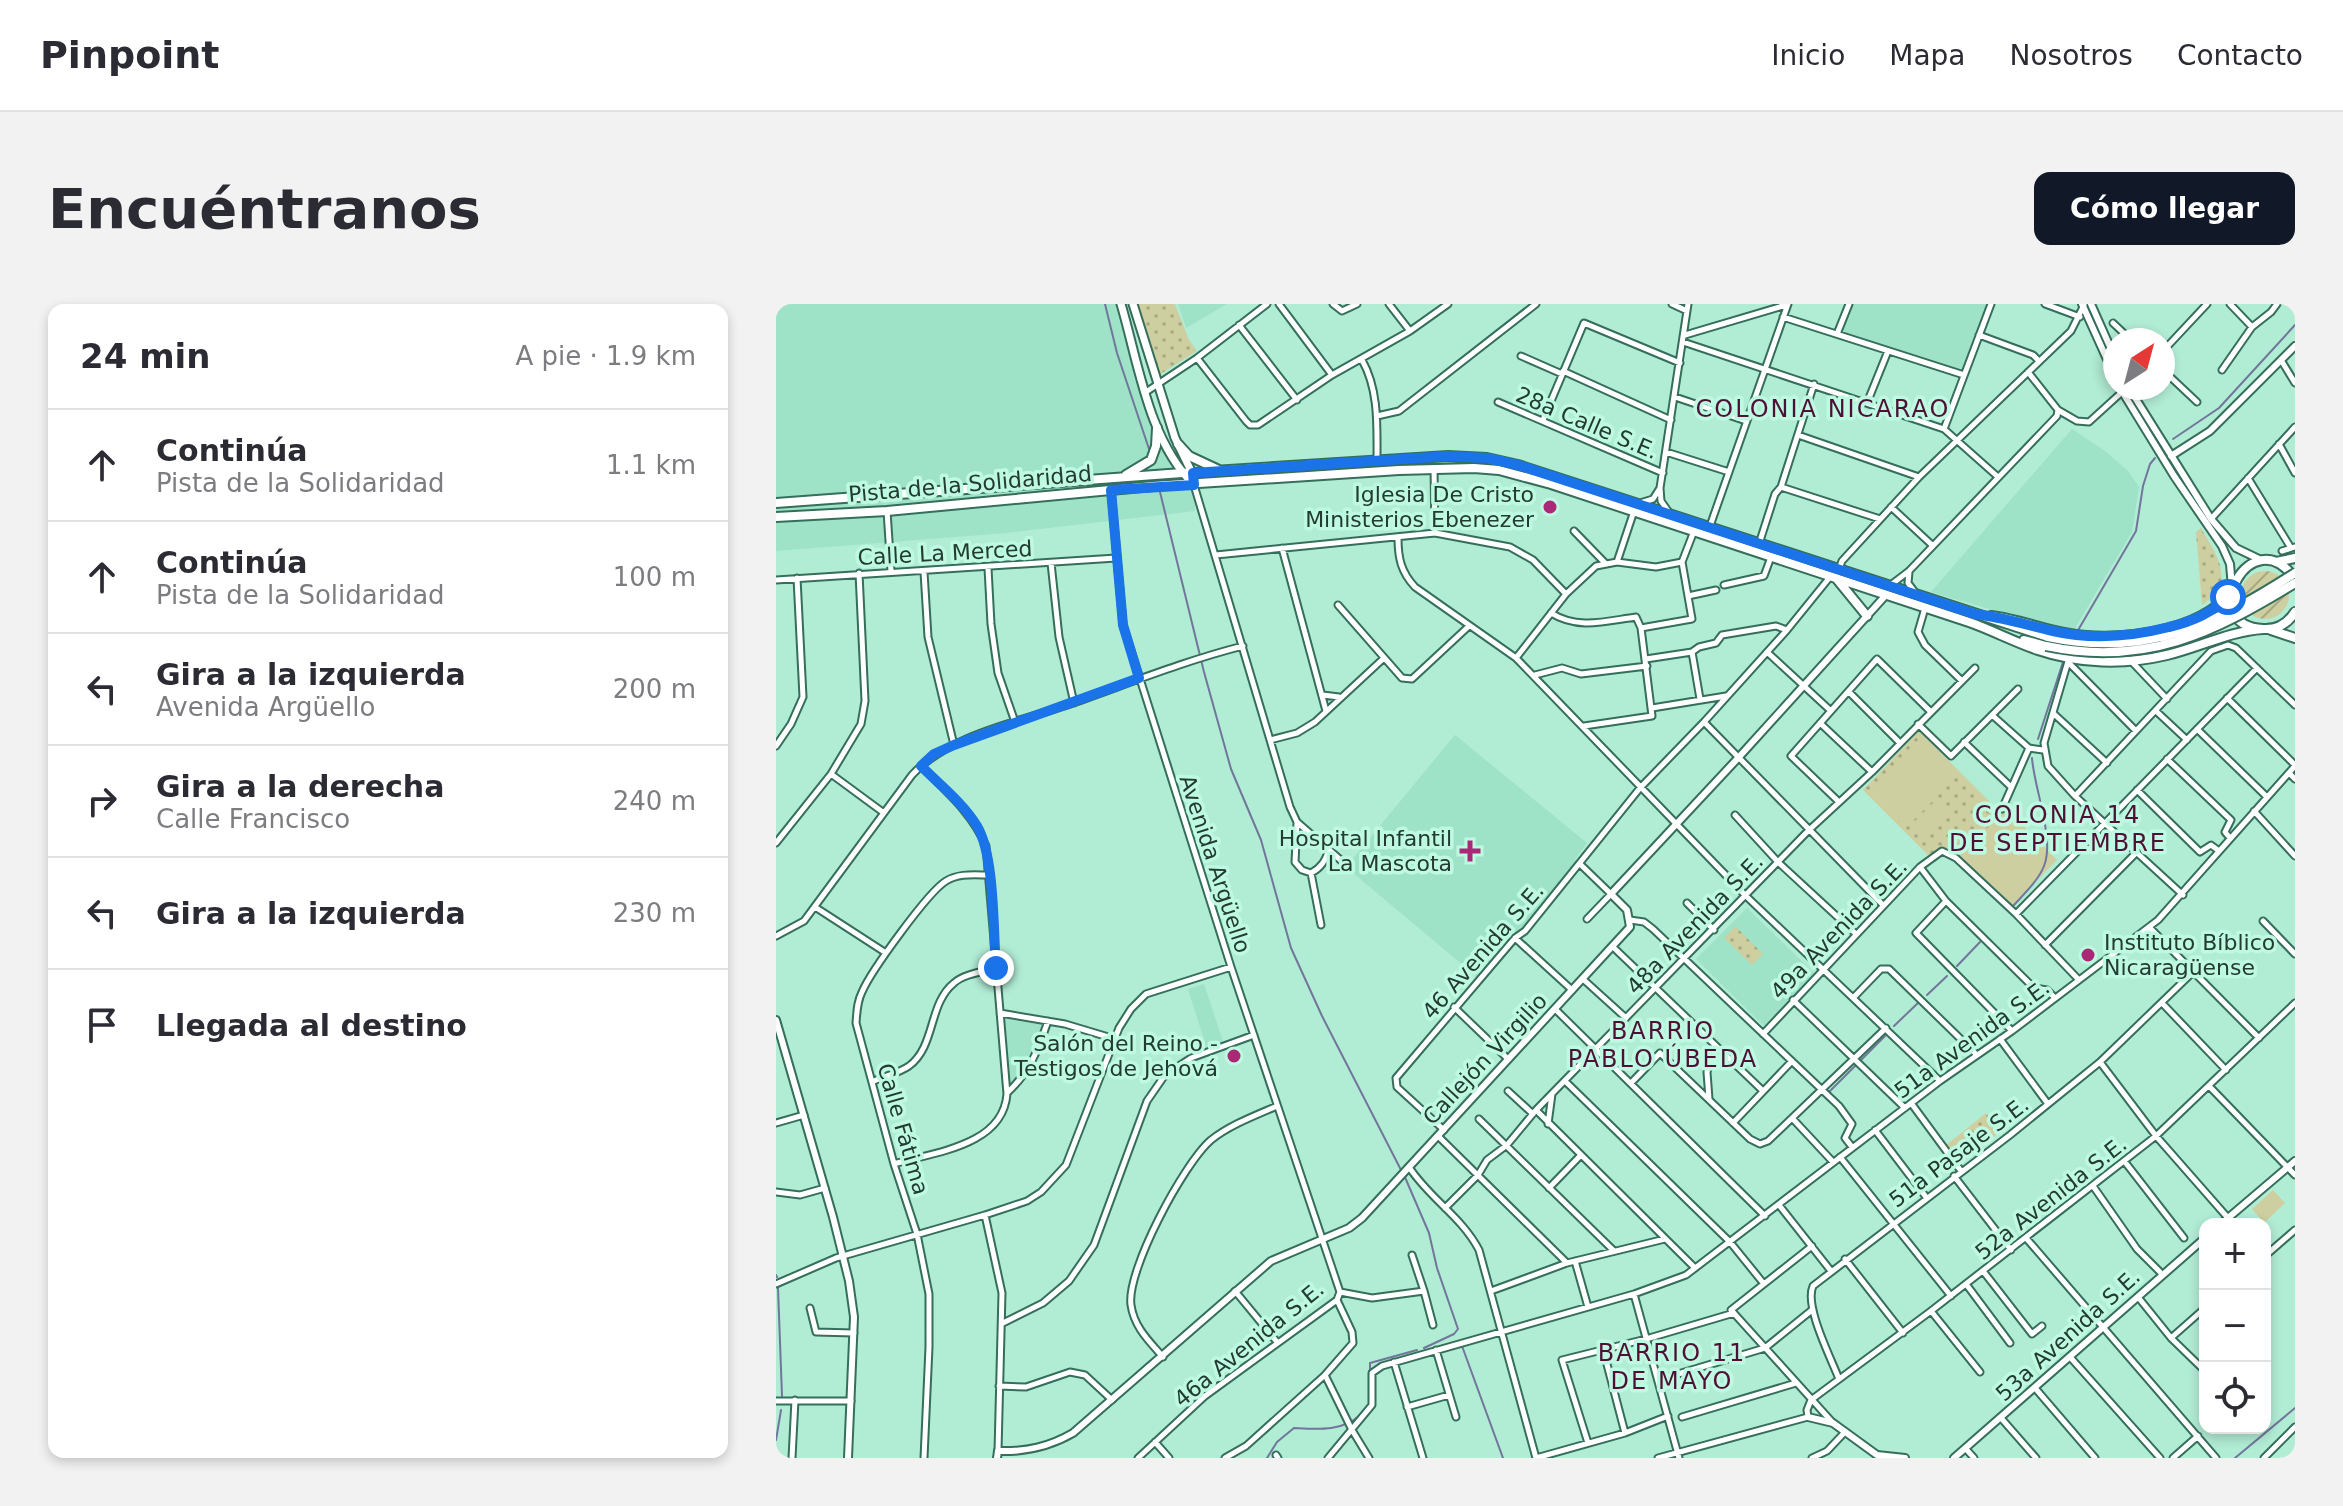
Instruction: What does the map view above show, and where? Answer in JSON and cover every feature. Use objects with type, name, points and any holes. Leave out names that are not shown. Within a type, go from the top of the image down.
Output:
[{"type":"main road","points":[[1121,304],[1157,428],[1182,473],[1194,485]]},
{"type":"main road","points":[[1133,304],[1157,387],[1178,444],[1193,473],[1194,485]]},
{"type":"main road","points":[[1122,477],[1151,460],[1157,428]]},
{"type":"main road","points":[[1178,444],[1189,456],[1219,471]]},
{"type":"main road","name":"Pista de la Solidaridad","points":[[776,503],[1448,456],[1487,458],[1518,465],[1771,556],[1889,585],[2047,641]]},
{"type":"main road","name":"Pista de la Solidaridad","points":[[776,517],[1434,468],[1499,470],[1636,508],[1672,514],[2068,660],[2130,661],[2167,655],[2242,631],[2265,629]]},
{"type":"main road","points":[[2265,561],[2282,562],[2295,558]]},
{"type":"main road","points":[[2047,641],[2102,645],[2138,643],[2170,636],[2232,612],[2295,579],[2282,566],[2265,561]]},
{"type":"main road","name":"Pista de la Solidaridad","points":[[1975,614],[2067,634],[2114,636],[2192,621],[2214,609],[2232,590],[2244,569],[2265,561]]},
{"type":"main road","points":[[1835,574],[1867,616]]},
{"type":"main road","points":[[2232,590],[2234,608],[2240,619],[2248,625],[2295,638]]},
{"type":"main road","points":[[2265,629],[2281,625],[2295,612]]},
{"type":"main road","name":"Pista de la Solidaridad","points":[[2003,634],[2047,641]]},
{"type":"street","points":[[1146,392],[1197,358],[1267,304]]},
{"type":"street","points":[[1279,304],[1332,375]]},
{"type":"street","points":[[1333,304],[1342,311],[1357,304]]},
{"type":"street","points":[[1389,304],[1410,331]]},
{"type":"street","points":[[1197,358],[1250,425],[1258,425],[1332,375],[1410,331],[1446,304]]},
{"type":"street","points":[[1377,416],[1399,411],[1536,304]]},
{"type":"street","points":[[1617,562],[1636,508],[1653,499],[1660,488],[1688,307],[1672,304]]},
{"type":"street","points":[[1837,334],[1849,304]]},
{"type":"street","points":[[1944,429],[1991,304]]},
{"type":"street","points":[[2045,304],[2080,317]]},
{"type":"street","points":[[2175,338],[2207,304]]},
{"type":"street","points":[[2230,304],[2252,327]]},
{"type":"street","points":[[2222,370],[2252,327],[2277,304]]},
{"type":"street","points":[[1684,338],[1788,305]]},
{"type":"street","points":[[1710,527],[1788,305]]},
{"type":"street","points":[[1835,574],[1842,561],[1919,477],[2071,331],[2085,305]]},
{"type":"street","points":[[2085,305],[2103,337]]},
{"type":"street","points":[[2085,305],[2103,348]]},
{"type":"street","points":[[1783,317],[1964,375]]},
{"type":"street","points":[[1543,420],[1584,323],[1680,363]]},
{"type":"street","points":[[2113,323],[2118,328]]},
{"type":"street","points":[[1239,325],[1297,400]]},
{"type":"street","points":[[1979,335],[2033,355],[2039,361]]},
{"type":"street","points":[[1684,338],[1944,429],[1998,477]]},
{"type":"street","points":[[2171,456],[2210,431],[2295,346]]},
{"type":"street","points":[[1867,403],[1888,351]]},
{"type":"street","points":[[1521,356],[1671,420]]},
{"type":"street","points":[[1362,360],[1370,374],[1377,416],[1377,462]]},
{"type":"street","points":[[2281,360],[2295,383]]},
{"type":"street","points":[[2028,372],[2058,410],[2077,421],[2089,422],[2114,400]]},
{"type":"street","points":[[2175,381],[2197,402]]},
{"type":"street","points":[[1759,544],[1814,384]]},
{"type":"street","points":[[1675,397],[1746,421]]},
{"type":"street","points":[[2134,400],[2211,519],[2236,548],[2265,561]]},
{"type":"street","points":[[2134,400],[2225,552],[2230,564],[2232,590]]},
{"type":"street","name":"28a Calle S.E.","points":[[1498,402],[1663,473]]},
{"type":"street","points":[[1889,585],[1909,571],[2057,416],[2058,410]]},
{"type":"street","points":[[2211,519],[2295,427]]},
{"type":"street","points":[[1798,435],[1919,477]]},
{"type":"street","points":[[2279,444],[2295,473]]},
{"type":"street","name":"28a Calle S.E.","points":[[1666,452],[1729,472]]},
{"type":"street","points":[[1434,468],[1435,533]]},
{"type":"street","points":[[2248,478],[2293,547],[2282,551]]},
{"type":"street","points":[[1194,485],[1290,807],[1297,822],[1344,863]]},
{"type":"street","points":[[1781,487],[1880,519]]},
{"type":"street","points":[[1660,488],[1663,505],[1672,514]]},
{"type":"street","name":"Avenida Argüello","points":[[1111,490],[1123,625],[1231,967],[1323,1239]]},
{"type":"street","points":[[1891,507],[1932,545]]},
{"type":"street","points":[[887,511],[891,571]]},
{"type":"street","points":[[1641,628],[1692,619],[1682,562],[1694,530]]},
{"type":"street","points":[[1574,531],[1606,564]]},
{"type":"street","points":[[1216,555],[1435,533],[1510,547],[1533,560],[1566,594]]},
{"type":"street","points":[[1398,538],[1398,555],[1404,575],[1415,587],[1516,658],[1746,896],[1940,1081]]},
{"type":"street","points":[[1282,548],[1326,711]]},
{"type":"street","points":[[1724,585],[1764,576],[1771,556]]},
{"type":"street","name":"Calle La Merced","points":[[776,580],[1116,558]]},
{"type":"street","points":[[1516,658],[1566,594],[1596,566],[1617,562],[1656,567],[1682,562]]},
{"type":"street","points":[[1051,563],[1059,637],[1074,703]]},
{"type":"street","points":[[988,568],[998,673],[1015,722]]},
{"type":"street","points":[[1909,571],[1909,587],[1921,596]]},
{"type":"street","points":[[924,572],[928,637],[954,745]]},
{"type":"street","points":[[776,843],[831,774],[861,724],[865,701],[859,573]]},
{"type":"street","name":"46 Avenida S.E.","points":[[1444,1130],[1395,1082],[1396,1078],[1454,1007],[1515,938],[1525,931],[1640,788],[1728,696],[1835,574]]},
{"type":"street","points":[[776,746],[791,724],[803,697],[797,578]]},
{"type":"street","points":[[1688,596],[1716,590]]},
{"type":"street","points":[[1587,919],[1886,595]]},
{"type":"street","points":[[1338,605],[1402,678],[1412,679],[1469,626]]},
{"type":"street","points":[[1925,608],[1918,632],[1925,645],[1962,681]]},
{"type":"street","points":[[1551,613],[1565,622],[1583,624],[1636,617],[1641,628],[1653,713],[1650,717],[1584,726]]},
{"type":"street","points":[[1534,676],[1562,668],[1581,674],[1647,662],[1692,652],[1716,643],[1722,635],[1776,626],[1787,630]]},
{"type":"street","points":[[2075,796],[2211,651],[2228,645],[2236,648],[2295,705]]},
{"type":"street","points":[[776,936],[804,921],[884,813],[934,754],[1196,658],[1243,646]]},
{"type":"street","points":[[1692,652],[1700,699]]},
{"type":"street","points":[[1767,652],[1831,711]]},
{"type":"street","points":[[1270,740],[1297,733],[1315,722],[1384,658]]},
{"type":"street","points":[[1839,802],[1791,756],[1877,659],[1931,712]]},
{"type":"street","points":[[2068,660],[2043,750],[2048,766],[2075,796],[2183,895]]},
{"type":"street","points":[[2068,660],[2136,731]]},
{"type":"street","points":[[2130,661],[2167,699]]},
{"type":"street","name":"48a Avenida S.E.","points":[[1445,1208],[1478,1175],[1487,1160],[1507,1145],[1552,1093],[1808,831],[1872,772],[1975,668]]},
{"type":"street","points":[[2079,980],[2016,914],[2257,668]]},
{"type":"street","points":[[1918,724],[1951,756],[2018,689]]},
{"type":"street","points":[[1849,692],[1900,743]]},
{"type":"street","points":[[1323,695],[1339,697]]},
{"type":"street","points":[[1652,708],[1728,696]]},
{"type":"street","points":[[2227,698],[2295,766]]},
{"type":"street","points":[[2156,711],[2187,740]]},
{"type":"street","points":[[2053,713],[2107,763]]},
{"type":"street","points":[[1992,715],[2029,748],[2043,750]]},
{"type":"street","points":[[1704,722],[1883,905]]},
{"type":"street","points":[[1820,723],[1872,772]]},
{"type":"street","points":[[2197,729],[2267,797]]},
{"type":"street","points":[[1964,742],[2010,786]]},
{"type":"street","points":[[2002,809],[2029,748]]},
{"type":"street","points":[[2167,759],[2231,820],[2225,832],[2230,838]]},
{"type":"street","points":[[894,1164],[977,1139],[1000,1118],[1007,1094],[986,846],[978,826],[921,766]]},
{"type":"street","name":"51a Avenida S.E.","points":[[1352,1430],[1372,1405],[1372,1373],[1382,1366],[1502,1329],[1634,1294],[1672,1282],[1695,1268],[1852,1147],[2149,927],[2183,895],[2295,766]]},
{"type":"street","points":[[2289,773],[2295,779]]},
{"type":"street","points":[[831,774],[884,813]]},
{"type":"street","points":[[2137,790],[2200,852],[2211,845],[2219,851]]},
{"type":"street","points":[[2254,811],[2295,856]]},
{"type":"street","points":[[1735,815],[1778,862],[1856,934]]},
{"type":"street","points":[[1297,822],[1295,862],[1302,870],[1311,873]]},
{"type":"street","points":[[1311,873],[1325,862],[1329,850]]},
{"type":"street","name":"49a Avenida S.E.","points":[[1763,1034],[1920,867],[1942,851],[1956,858],[2016,914]]},
{"type":"street","points":[[2045,945],[2137,852]]},
{"type":"street","points":[[1580,864],[1627,910],[1630,920],[1644,922],[1685,959],[1850,1120],[1851,1128],[1845,1138],[1852,1147]]},
{"type":"street","points":[[1920,867],[1946,901],[2034,988],[2047,990],[2055,998]]},
{"type":"street","points":[[1311,873],[1321,925]]},
{"type":"street","name":"Calle Fátima","points":[[924,1458],[929,1294],[917,1234],[894,1164],[856,1023],[857,1004],[886,953],[937,887],[966,874],[989,875]]},
{"type":"street","points":[[1946,901],[1916,933],[2012,1031]]},
{"type":"street","points":[[1687,903],[1714,930]]},
{"type":"street","points":[[815,907],[886,953]]},
{"type":"street","name":"Callejón Virgilio","points":[[998,1454],[1055,1443],[1082,1426],[1163,1357],[1234,1290],[1271,1261],[1349,1228],[1362,1218],[1584,980],[1630,927],[1630,920]]},
{"type":"street","points":[[2263,921],[2295,954]]},
{"type":"street","points":[[2149,927],[2259,1038]]},
{"type":"street","points":[[1515,938],[1573,991]]},
{"type":"street","points":[[1613,947],[1763,1091]]},
{"type":"street","points":[[776,1284],[871,1246],[985,1215],[1027,1201],[1041,1192],[1066,1165],[1115,1039],[1131,1009],[1146,994],[1231,967]]},
{"type":"street","points":[[873,1081],[907,1067],[921,1054],[939,1005],[951,985],[961,978],[996,968]]},
{"type":"street","points":[[1854,997],[1881,969],[1889,969],[1977,1055]]},
{"type":"street","name":"51a Pasaje S.E.","points":[[1812,1310],[1809,1293],[1813,1286],[2100,1062],[2193,972]]},
{"type":"street","points":[[1584,980],[1626,1018]]},
{"type":"street","points":[[1793,1000],[1908,1105],[1961,1171]]},
{"type":"street","points":[[2162,1003],[2226,1070]]},
{"type":"street","name":"52a Avenida S.E.","points":[[1811,1400],[2125,1162],[2295,1003]]},
{"type":"street","points":[[1454,1007],[1508,1059]]},
{"type":"street","points":[[1556,1010],[1765,1216]]},
{"type":"street","points":[[1000,1013],[1048,1021],[1115,1039]]},
{"type":"street","points":[[776,1020],[844,1256],[854,1317],[848,1458]]},
{"type":"street","points":[[1007,1094],[1024,1078],[1033,1063],[1048,1021]]},
{"type":"street","points":[[1631,1083],[1660,1053],[1750,1139],[1760,1144],[1768,1141],[1821,1090],[1857,1061],[1886,1028]]},
{"type":"street","points":[[1003,1323],[1043,1303],[1069,1281],[1094,1245],[1147,1101],[1165,1075],[1191,1058],[1254,1035]]},
{"type":"street","points":[[2000,1039],[2048,1104]]},
{"type":"street","points":[[1709,1099],[1707,1072],[1715,1045]]},
{"type":"street","points":[[1733,1123],[1792,1061]]},
{"type":"street","points":[[2100,1062],[2156,1136],[2228,1218],[2295,1161]]},
{"type":"street","points":[[1565,1081],[1730,1242],[1764,1284]]},
{"type":"street","points":[[2209,1086],[2295,1175]]},
{"type":"street","points":[[1508,1091],[1548,1124],[1695,1268]]},
{"type":"street","points":[[1548,1124],[1552,1093]]},
{"type":"street","points":[[1163,1357],[1135,1322],[1130,1302],[1146,1248],[1175,1185],[1193,1159],[1210,1141],[1233,1126],[1277,1106]]},
{"type":"street","points":[[776,1123],[804,1115]]},
{"type":"street","points":[[1792,1118],[1833,1162]]},
{"type":"street","points":[[1479,1119],[1613,1250]]},
{"type":"street","points":[[1875,1130],[1926,1197]]},
{"type":"street","points":[[1438,1136],[1567,1263]]},
{"type":"street","points":[[1549,1188],[1580,1156]]},
{"type":"street","points":[[1840,1157],[1951,1296]]},
{"type":"street","points":[[2125,1162],[2184,1238]]},
{"type":"street","points":[[1405,1171],[1417,1179],[1471,1235],[1479,1250],[1536,1458],[1625,1433],[1668,1416]]},
{"type":"street","points":[[1954,1176],[2011,1250]]},
{"type":"street","points":[[2093,1186],[2137,1249],[2160,1272]]},
{"type":"street","points":[[776,1192],[800,1195],[825,1188]]},
{"type":"street","points":[[1779,1205],[1831,1271]]},
{"type":"street","points":[[985,1215],[1002,1293],[998,1454]]},
{"type":"street","points":[[2271,1251],[2295,1230]]},
{"type":"street","points":[[1491,1291],[1567,1263],[1666,1238]]},
{"type":"street","points":[[2026,1238],[2216,1458]]},
{"type":"street","name":"46a Avenida S.E.","points":[[1138,1458],[1205,1396],[1337,1300],[1340,1292],[1323,1239]]},
{"type":"street","name":"53a Avenida S.E.","points":[[1954,1458],[2199,1243]]},
{"type":"street","points":[[1812,1246],[1731,1310],[1833,1423],[1877,1457],[1905,1458]]},
{"type":"street","points":[[1412,1255],[1433,1325]]},
{"type":"street","points":[[1845,1259],[1903,1333]]},
{"type":"street","points":[[1575,1261],[1588,1307]]},
{"type":"street","points":[[1983,1271],[2032,1334],[2042,1326]]},
{"type":"street","points":[[1966,1284],[2010,1343]]},
{"type":"street","points":[[1234,1290],[1277,1342]]},
{"type":"street","points":[[1340,1292],[1372,1298],[1424,1291]]},
{"type":"street","points":[[1634,1294],[1678,1455]]},
{"type":"street","points":[[2138,1297],[2171,1338],[2199,1365]]},
{"type":"street","points":[[1225,1458],[1246,1446],[1325,1375],[1353,1343],[1352,1332],[1337,1300]]},
{"type":"street","points":[[810,1308],[816,1332],[854,1333]]},
{"type":"street","points":[[1658,1380],[1765,1348],[1812,1310],[1839,1379]]},
{"type":"street","points":[[1931,1311],[1980,1372]]},
{"type":"street","points":[[1588,1443],[1562,1360],[1734,1313]]},
{"type":"street","points":[[2171,1338],[2199,1313]]},
{"type":"street","points":[[1603,1349],[1625,1433]]},
{"type":"street","points":[[1436,1350],[1456,1417]]},
{"type":"street","points":[[2070,1357],[2160,1458]]},
{"type":"street","points":[[1394,1362],[1423,1458]]},
{"type":"street","points":[[999,1386],[1026,1387],[1070,1372],[1085,1375],[1112,1400]]},
{"type":"street","points":[[1325,1375],[1369,1458]]},
{"type":"street","points":[[1682,1417],[1796,1383]]},
{"type":"street","points":[[2035,1388],[2095,1458]]},
{"type":"street","points":[[1407,1407],[1449,1395]]},
{"type":"street","points":[[792,1458],[795,1400]]},
{"type":"street","points":[[1808,1417],[1811,1400]]},
{"type":"street","points":[[776,1401],[851,1401]]},
{"type":"street","points":[[1658,1458],[1808,1417],[1833,1423]]},
{"type":"street","points":[[2001,1418],[2036,1458]]},
{"type":"street","points":[[2264,1458],[2295,1427]]},
{"type":"street","points":[[1328,1458],[1352,1430]]},
{"type":"street","points":[[1812,1458],[1827,1451],[1845,1432]]},
{"type":"street","points":[[2173,1458],[2198,1436]]},
{"type":"street","points":[[1155,1442],[1169,1458]]},
{"type":"street","points":[[1965,1448],[1974,1458]]},
{"type":"shaded area","points":[[776,304],[1121,304],[1157,428],[1194,485],[1195,511],[1006,533],[776,551]]},
{"type":"shaded area","points":[[1135,304],[1175,304],[1189,340],[1197,351],[1159,375]]},
{"type":"shaded area","points":[[1178,304],[1227,304],[1186,328]]},
{"type":"shaded area","points":[[1852,304],[1986,304],[1961,371],[1844,333]]},
{"type":"shaded area","points":[[2072,429],[2105,451],[2128,471],[2139,487],[2132,532],[2072,633],[1931,592]]},
{"type":"shaded area","points":[[2201,528],[2221,568],[2219,587],[2202,605],[2196,532]]},
{"type":"shaded area","points":[[2265,571],[2282,578],[2289,595],[2282,612],[2265,619],[2248,612],[2241,595],[2248,578]]},
{"type":"shaded area","points":[[1919,731],[2000,812],[2007,809],[2057,860],[2008,910],[1957,860],[1938,852],[1928,855],[1863,790]]},
{"type":"shaded area","name":"Hospital Infantil La Mascota","points":[[1455,735],[1587,843],[1575,859],[1578,865],[1520,935],[1513,930],[1476,976],[1346,867]]},
{"type":"shaded area","points":[[1921,737],[1957,772],[1904,826],[1868,792]]},
{"type":"shaded area","points":[[1934,802],[1946,815],[1925,835],[1913,823]]},
{"type":"shaded area","points":[[2005,810],[2056,860],[2010,907],[1959,857]]},
{"type":"shaded area","points":[[1747,908],[1815,974],[1764,1026],[1696,959]]},
{"type":"shaded area","points":[[1735,926],[1763,954],[1752,965],[1724,938]]},
{"type":"shaded area","points":[[1204,984],[1223,1042],[1207,1049],[1188,989]]},
{"type":"shaded area","points":[[1000,1013],[1048,1021],[1007,1094]]},
{"type":"shaded area","points":[[1986,1113],[2001,1131],[1960,1164],[1945,1146]]},
{"type":"shaded area","points":[[2273,1190],[2285,1203],[2269,1218],[2260,1218],[2252,1209]]},
{"type":"waterway","points":[[1105,304],[1117,353],[1150,452]]},
{"type":"waterway","points":[[2173,439],[2219,408],[2295,325]]},
{"type":"waterway","points":[[2077,632],[2136,531],[2143,486],[2155,458]]},
{"type":"waterway","points":[[1160,492],[1231,769],[1261,840],[1291,948],[1322,1016],[1401,1170]]},
{"type":"waterway","points":[[2038,739],[2063,662]]},
{"type":"waterway","points":[[2013,906],[2038,877],[2047,855],[2046,828],[2032,758]]},
{"type":"waterway","points":[[1957,966],[1980,942]]},
{"type":"waterway","points":[[1927,995],[1947,976]]},
{"type":"waterway","points":[[1894,1026],[1919,1002]]},
{"type":"waterway","points":[[1830,1091],[1885,1036]]},
{"type":"waterway","points":[[1404,1175],[1429,1233],[1437,1268],[1458,1329],[1454,1334],[1424,1348]]},
{"type":"waterway","points":[[778,1288],[782,1396]]},
{"type":"waterway","points":[[1462,1346],[1503,1458]]},
{"type":"waterway","points":[[1370,1381],[1370,1363],[1417,1350]]},
{"type":"waterway","points":[[2235,1458],[2295,1408]]},
{"type":"waterway","points":[[776,1440],[781,1410]]},
{"type":"waterway","points":[[1267,1458],[1277,1442],[1294,1428],[1337,1427],[1360,1415]]},
{"type":"place","name":"Iglesia De Cristo Ministerios Ebenezer","points":[[1550,507]]},
{"type":"place","name":"Hospital Infantil La Mascota","points":[[1470,851]]},
{"type":"place","name":"Instituto Bíblico Nicaragüense","points":[[2088,955]]},
{"type":"place","name":"Salón del Reino - Testigos de Jehová","points":[[1234,1056]]},
{"type":"district","name":"COLONIA NICARAO","points":[[1823,409]]},
{"type":"district","name":"COLONIA 14 DE SEPTIEMBRE","points":[[2058,829]]},
{"type":"district","name":"BARRIO PABLO ÚBEDA","points":[[1663,1045]]},
{"type":"district","name":"BARRIO 11 DE MAYO","points":[[1672,1367]]},
{"type":"route","points":[[996,968],[986,846],[978,826],[967,812],[921,766],[934,754],[954,745],[1139,678],[1123,625],[1111,490],[1194,485],[1193,473],[1448,456],[1487,458],[1672,514],[1975,614],[2053,631],[2098,637],[2130,635],[2192,621],[2228,597]]}]
